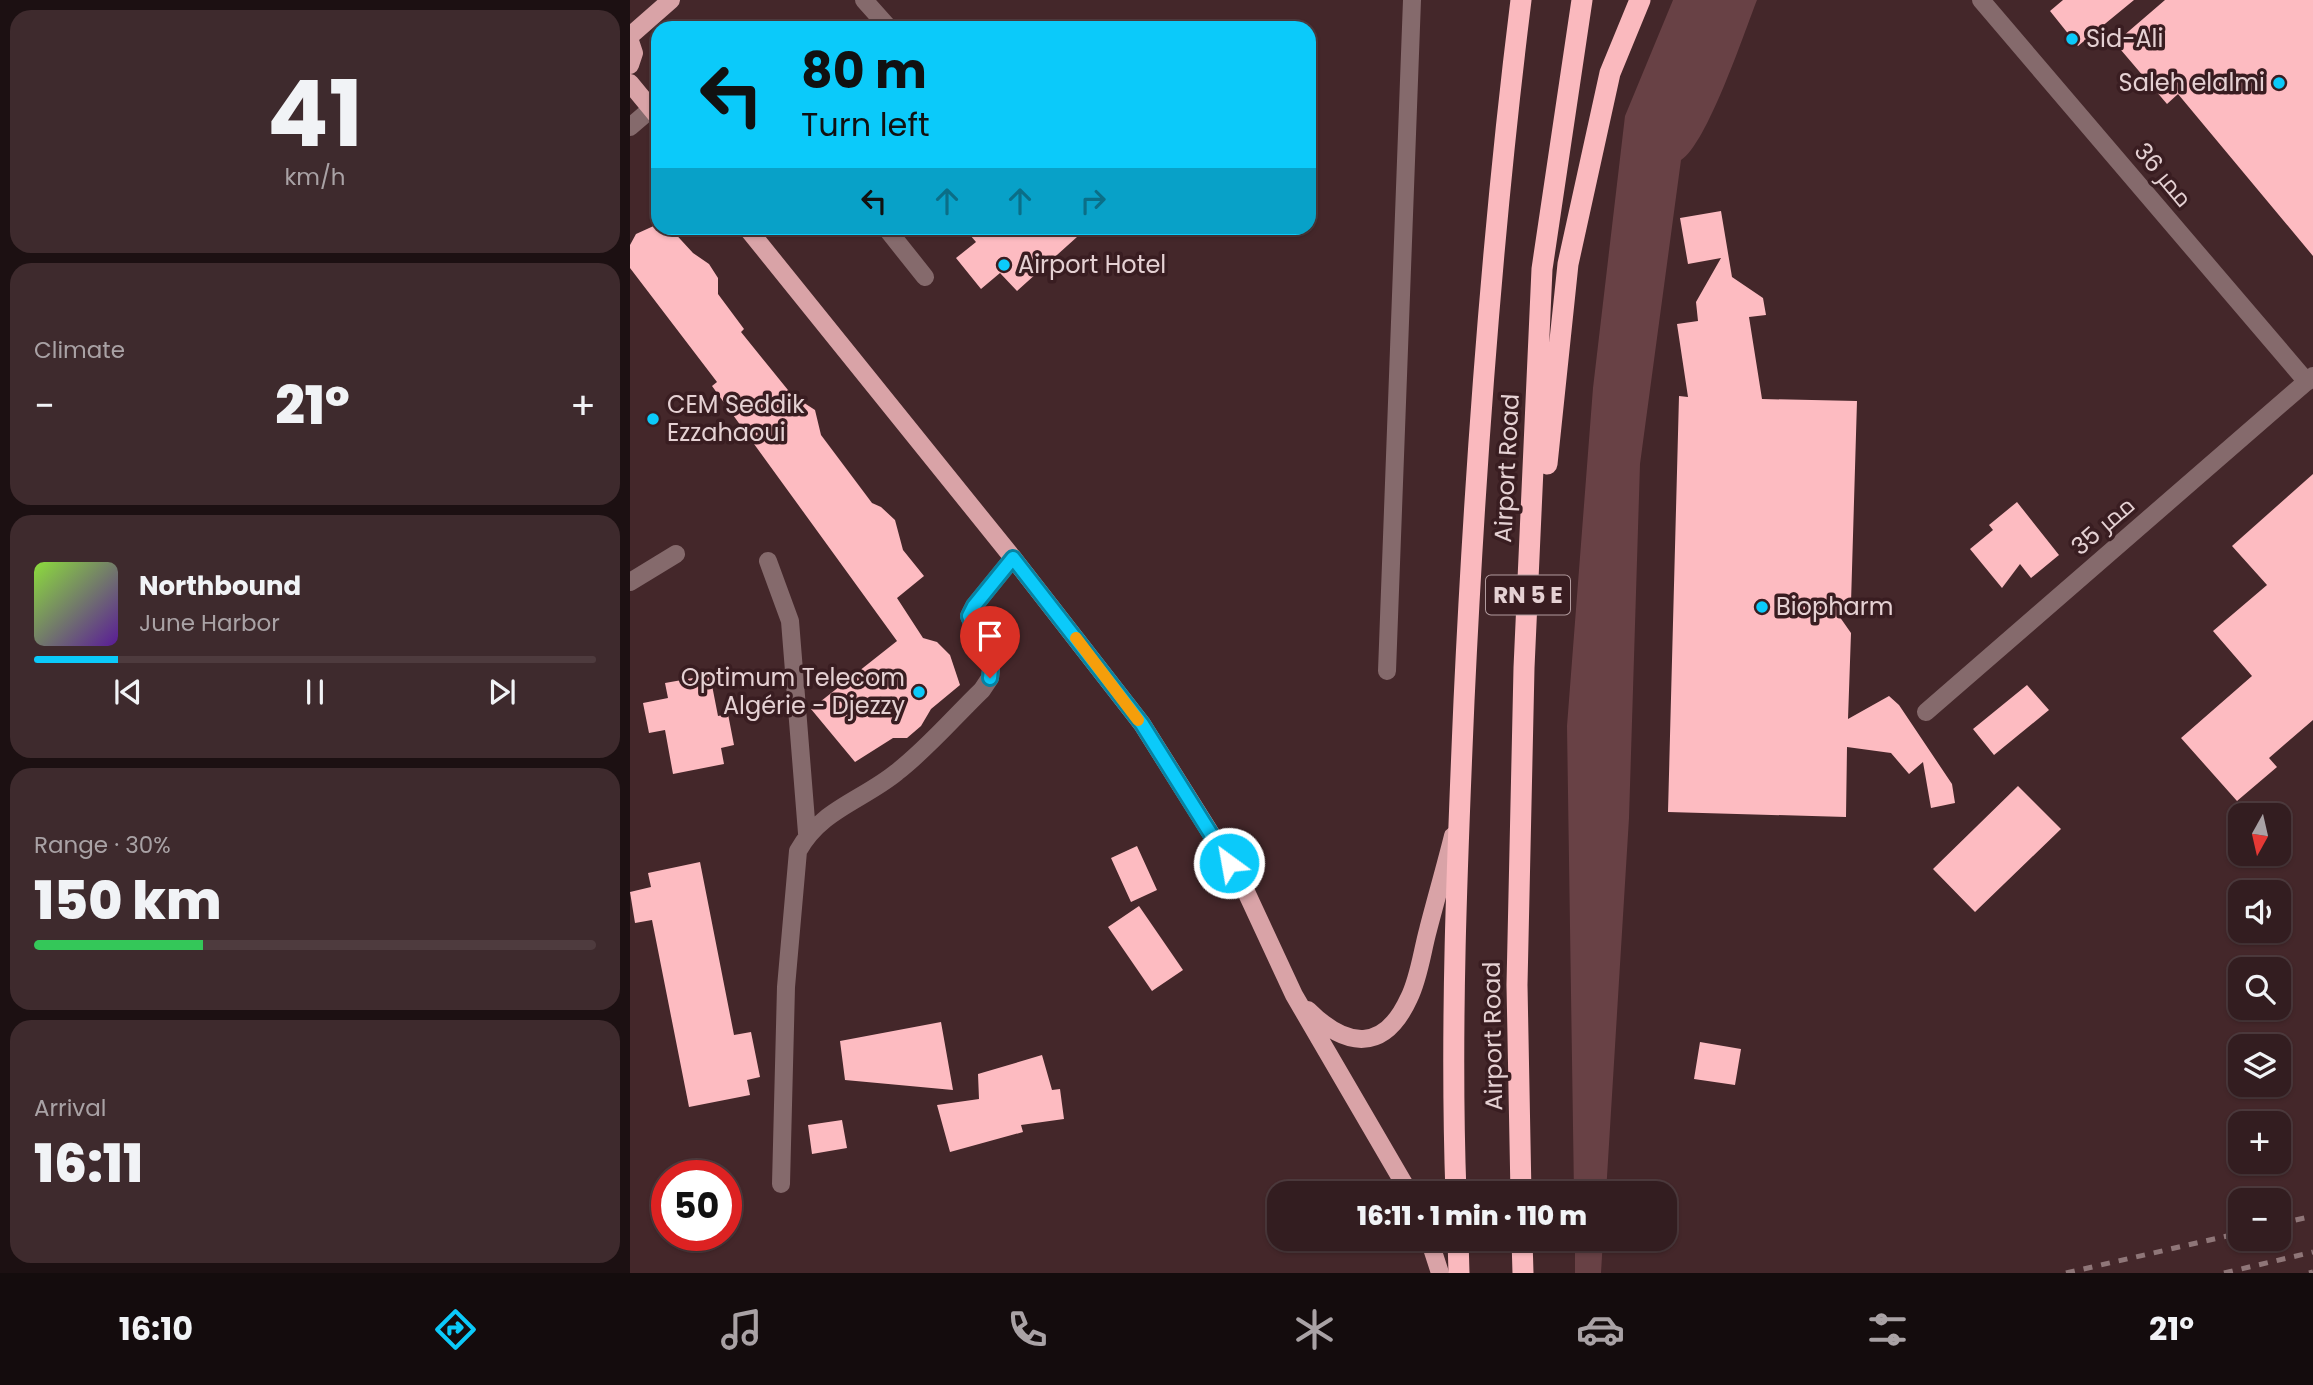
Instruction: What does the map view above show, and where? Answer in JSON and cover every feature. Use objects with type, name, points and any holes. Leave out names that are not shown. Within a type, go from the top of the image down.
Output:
[{"type":"highway","name":"Airport Road","points":[[1456,1181],[1459,814],[1472,534],[1508,105],[1521,0]]},
{"type":"highway","name":"Airport Road","points":[[1521,1181],[1517,985],[1524,668],[1542,269],[1582,0]]},
{"type":"highway","points":[[1524,668],[1568,264],[1610,73],[1640,0]]},
{"type":"highway","points":[[1459,1251],[1460,1273]]},
{"type":"highway","points":[[1522,1251],[1523,1273]]},
{"type":"main road","points":[[630,65],[634,53],[630,39],[671,0]]},
{"type":"main road","points":[[630,83],[651,108]]},
{"type":"main road","points":[[753,235],[1013,558],[1149,735],[1242,883],[1294,995],[1402,1181]]},
{"type":"main road","points":[[1294,995],[1319,1021],[1338,1035],[1355,1041],[1374,1038],[1393,1023],[1410,998],[1459,814]]},
{"type":"main road","points":[[1433,1251],[1440,1273]]},
{"type":"lane","points":[[864,0],[877,21]]},
{"type":"lane","points":[[1387,671],[1412,0]]},
{"type":"lane","name":"ممر 36","points":[[1981,0],[2310,379]]},
{"type":"lane","points":[[630,127],[651,115]]},
{"type":"lane","points":[[892,235],[925,277]]},
{"type":"lane","name":"ممر 35","points":[[1926,712],[2310,379]]},
{"type":"lane","points":[[630,582],[676,554]]},
{"type":"lane","points":[[781,1184],[786,987],[798,851],[807,833],[821,821],[897,773],[982,690],[990,678],[991,669],[969,616],[1013,558]]},
{"type":"lane","points":[[768,561],[790,621],[807,833]]},
{"type":"shaded area","points":[[1673,0],[1757,0],[1713,111],[1691,150],[1681,160],[1640,464],[1629,818],[1607,1181],[1574,1181],[1567,726],[1593,388],[1625,116]]},
{"type":"shaded area","points":[[1575,1251],[1602,1251],[1601,1273],[1575,1273]]},
{"type":"building","points":[[2063,0],[2134,0],[2078,46],[2050,11]]},
{"type":"building","points":[[2165,0],[2313,0],[2313,256],[2178,94],[2167,104],[2115,43]]},
{"type":"building","name":"Biopharm","points":[[1721,211],[1732,277],[1763,298],[1766,315],[1749,317],[1762,399],[1857,401],[1851,603],[1837,613],[1851,633],[1848,719],[1889,696],[1899,705],[1952,784],[1955,803],[1931,808],[1923,762],[1909,774],[1891,753],[1847,747],[1846,817],[1668,812],[1679,396],[1688,397],[1677,324],[1698,321],[1696,302],[1721,258],[1688,264],[1680,218]]},
{"type":"building","points":[[651,227],[651,235],[676,235],[693,253],[709,264],[718,278],[718,294],[744,329],[741,332],[792,395],[815,410],[821,435],[872,503],[881,507],[895,520],[903,550],[924,576],[897,598],[923,638],[937,642],[950,655],[960,685],[931,709],[921,726],[907,738],[893,738],[855,762],[811,709],[897,641],[712,386],[717,382],[630,268],[630,245],[636,234]]},
{"type":"building","name":"Airport Hotel","points":[[970,235],[1079,235],[1017,291],[1000,273],[981,289],[956,258],[976,242]]},
{"type":"building","points":[[2313,474],[2313,720],[2269,758],[2277,767],[2237,801],[2181,738],[2252,676],[2213,631],[2267,585],[2232,546]]},
{"type":"building","points":[[2017,502],[2059,555],[2031,578],[2020,564],[2002,588],[1970,549],[1993,530],[1989,525]]},
{"type":"building","points":[[710,675],[718,716],[728,714],[734,745],[721,748],[724,764],[673,774],[665,730],[649,733],[643,703],[668,698],[665,683]]},
{"type":"building","points":[[2027,685],[2049,710],[1994,755],[1973,729]]},
{"type":"building","points":[[2018,786],[2061,829],[1975,912],[1933,869]]},
{"type":"building","points":[[1137,846],[1157,890],[1131,902],[1111,858]]},
{"type":"building","points":[[700,862],[734,1035],[751,1032],[760,1077],[747,1080],[750,1095],[689,1107],[652,920],[635,923],[630,892],[651,887],[648,873]]},
{"type":"building","points":[[1139,906],[1183,970],[1152,991],[1108,927]]},
{"type":"building","points":[[941,1022],[953,1090],[845,1080],[840,1041]]},
{"type":"building","points":[[1700,1042],[1741,1049],[1735,1085],[1694,1079]]},
{"type":"building","points":[[1042,1055],[1052,1090],[1060,1089],[1064,1119],[1021,1125],[1023,1132],[950,1152],[937,1105],[979,1099],[978,1074]]},
{"type":"building","points":[[842,1120],[847,1148],[812,1154],[808,1125]]},
{"type":"railway","points":[[2291,1221],[2313,1216]]},
{"type":"railway","points":[[2066,1273],[2228,1236]]},
{"type":"railway","points":[[2224,1273],[2313,1252]]},
{"type":"railway","points":[[2309,1273],[2313,1272]]},
{"type":"slow traffic","points":[[1076,638],[1138,720]]},
{"type":"place","name":"Sid-Ali","points":[[2072,39]]},
{"type":"place","name":"Saleh elalmi","points":[[2279,83]]},
{"type":"place","name":"Airport Hotel","points":[[1004,265]]},
{"type":"place","name":"CEM Seddik Ezzahaoui","points":[[653,419]]},
{"type":"place","name":"Biopharm","points":[[1762,607]]},
{"type":"place","name":"Optimum Telecom Algérie - Djezzy","points":[[919,692]]},
{"type":"route","points":[[990,678],[991,669],[969,616],[1013,558],[1142,724],[1229,863]]}]
